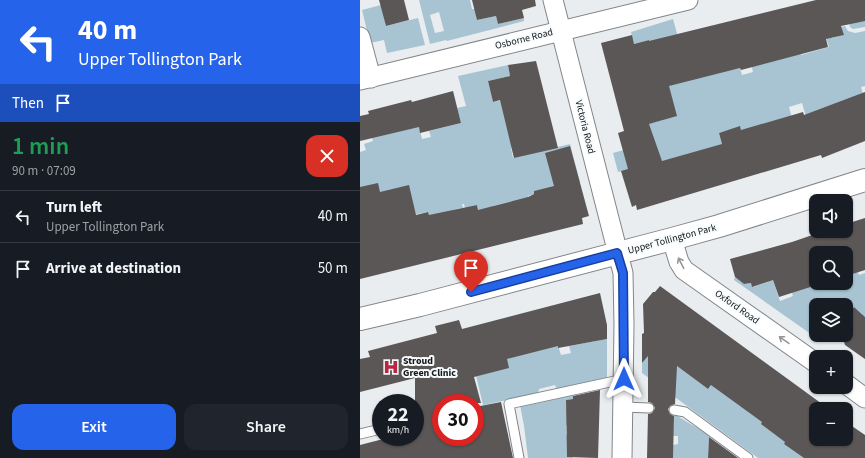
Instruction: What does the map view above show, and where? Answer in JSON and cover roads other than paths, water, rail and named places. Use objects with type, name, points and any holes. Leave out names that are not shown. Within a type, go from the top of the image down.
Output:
[{"type":"main road","name":"Upper Tollington Park","points":[[360,319],[420,305],[672,239],[719,226],[865,180]]},
{"type":"street","name":"Victoria Road","points":[[553,0],[623,273],[624,379],[622,458]]},
{"type":"street","name":"Osborne Road","points":[[365,79],[688,0]]},
{"type":"street","points":[[360,37],[365,79]]},
{"type":"street","name":"Oxford Road","points":[[672,239],[679,262],[684,270],[809,358]]},
{"type":"street","points":[[853,389],[865,398]]},
{"type":"lane","points":[[519,458],[509,404],[624,379]]},
{"type":"lane","points":[[623,407],[648,408]]},
{"type":"lane","points":[[674,410],[685,412],[748,458]]},
{"type":"lane","points":[[360,434],[372,431]]},
{"type":"place","name":"Stroud Green Clinic","points":[[391,367]]}]
